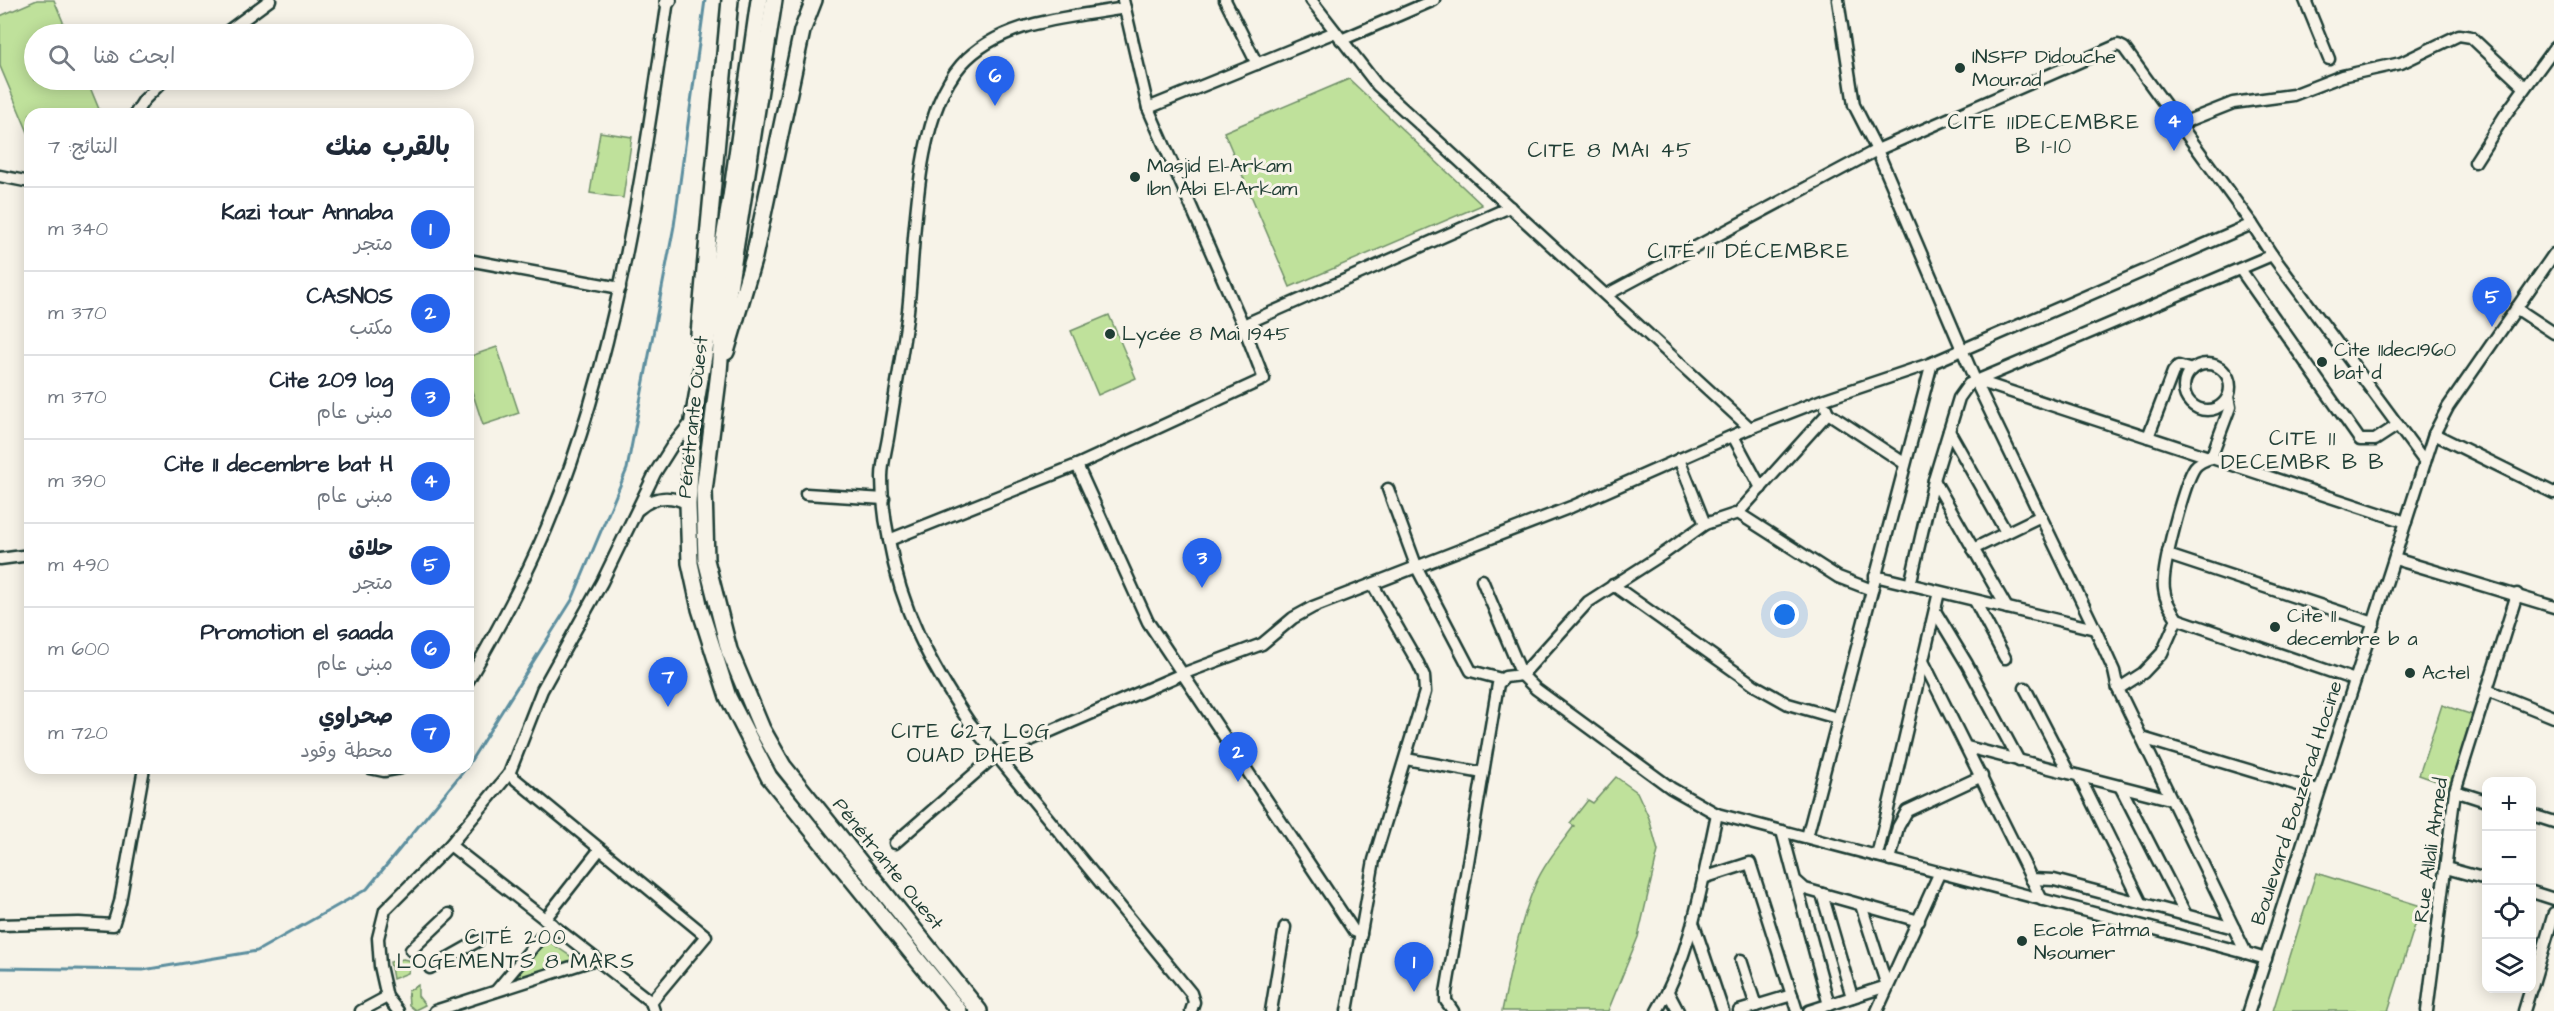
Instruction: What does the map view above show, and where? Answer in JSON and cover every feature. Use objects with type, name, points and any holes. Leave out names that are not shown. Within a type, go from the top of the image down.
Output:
[{"type":"highway","points":[[701,371],[699,329],[730,0]]},
{"type":"highway","name":"Pénétrante Ouest","points":[[759,0],[730,197],[693,420],[688,504],[690,563],[700,609],[724,687],[745,734],[769,777],[957,1009]]},
{"type":"highway","name":"Pénétrante Ouest","points":[[774,0],[722,333],[704,491],[706,560],[729,650],[762,729],[783,766],[979,1011]]},
{"type":"highway","points":[[719,372],[754,257],[802,31],[814,0]]},
{"type":"highway","points":[[963,991],[988,1011]]},
{"type":"street","points":[[238,24],[270,0]]},
{"type":"street","points":[[1225,0],[1257,64]]},
{"type":"street","points":[[1311,0],[1377,85],[1750,428]]},
{"type":"street","points":[[1148,108],[1257,64],[1338,37],[1434,0]]},
{"type":"street","points":[[1838,0],[1854,105],[1877,150],[1961,350],[2114,670],[2118,689],[2246,953]]},
{"type":"street","points":[[2306,0],[2329,59]]},
{"type":"street","points":[[474,670],[531,564],[563,487],[588,408],[620,288],[668,1]]},
{"type":"street","points":[[888,540],[1077,465],[1264,379],[1243,325],[1148,108],[1124,4],[1034,24],[1004,34],[979,48],[960,66],[947,86],[931,129],[922,175],[910,265],[908,310],[882,477],[888,540],[905,604],[918,639],[942,682],[969,722],[1191,993],[1194,1002],[1191,1011]]},
{"type":"street","points":[[2180,124],[2233,103],[2293,95],[2342,76],[2401,63],[2459,35],[2471,37],[2524,87]]},
{"type":"street","points":[[1606,295],[1877,150],[2118,45],[2124,48],[2180,124],[2272,255],[2425,462]]},
{"type":"street","points":[[2475,162],[2524,87],[2554,48]]},
{"type":"street","points":[[139,108],[154,90]]},
{"type":"street","points":[[0,176],[24,181]]},
{"type":"street","points":[[1243,325],[1510,207]]},
{"type":"street","points":[[895,843],[996,755],[1182,674],[1262,644],[1293,618],[1313,607],[1571,507],[1750,428],[1822,400],[1932,363],[2252,224]]},
{"type":"street","name":"Boulevard Bouzerad Hocine","points":[[2249,1011],[2434,434],[2448,407],[2554,254]]},
{"type":"street","points":[[1911,585],[1934,480],[1959,398],[1969,384],[2272,255]]},
{"type":"street","points":[[474,261],[620,288]]},
{"type":"street","points":[[2240,269],[2360,440],[2375,440],[2398,425]]},
{"type":"street","points":[[2517,308],[2554,333]]},
{"type":"street","points":[[1807,837],[1932,363]]},
{"type":"street","points":[[2148,437],[2173,372],[2178,366],[2192,370],[2209,364],[2221,368],[2230,384],[2228,397],[2230,407],[2211,458]]},
{"type":"street","points":[[2192,370],[2184,382],[2184,390],[2190,403],[2203,410],[2211,410],[2224,403],[2228,397]]},
{"type":"street","points":[[1975,380],[2406,522]]},
{"type":"street","points":[[1822,400],[1828,413],[1904,463]]},
{"type":"street","points":[[1388,489],[1418,568],[1471,670],[1501,680],[1522,675],[1588,602],[1705,524],[1738,513],[1828,413]]},
{"type":"street","points":[[398,1011],[387,998],[380,966],[378,938],[385,910],[450,845],[509,774],[542,690],[602,582],[661,464],[693,420]]},
{"type":"street","points":[[1949,431],[2006,532]]},
{"type":"street","points":[[2434,434],[2552,492],[2554,479]]},
{"type":"street","points":[[1733,436],[1761,488]]},
{"type":"street","points":[[2211,458],[2201,461],[2191,475],[2168,552],[2163,588],[2169,606],[2177,619],[2355,680]]},
{"type":"street","points":[[1679,459],[1705,524]]},
{"type":"street","points":[[1077,465],[1149,622],[1354,931],[1361,934]]},
{"type":"street","points":[[1934,480],[2007,608]]},
{"type":"street","points":[[806,494],[884,499]]},
{"type":"street","points":[[635,514],[647,502],[664,498],[672,498],[688,504]]},
{"type":"street","points":[[1738,513],[1838,577],[1872,590]]},
{"type":"street","points":[[1972,549],[2041,516]]},
{"type":"street","points":[[2168,552],[2171,556],[2374,623]]},
{"type":"street","points":[[0,559],[24,556]]},
{"type":"street","points":[[2395,559],[2554,607]]},
{"type":"street","points":[[1875,576],[2095,629]]},
{"type":"street","points":[[1482,580],[1522,675],[1536,689],[1671,788],[1717,814],[2266,959]]},
{"type":"street","points":[[1347,1011],[1374,860],[1425,692],[1424,676],[1373,585]]},
{"type":"street","points":[[1613,585],[1755,685],[1788,704],[1838,718]]},
{"type":"street","points":[[1877,856],[1939,592]]},
{"type":"street","name":"Rue Allali Ahmed","points":[[2427,1011],[2455,791],[2517,594]]},
{"type":"street","points":[[1975,600],[2006,658]]},
{"type":"street","points":[[1935,611],[1967,664],[2019,760]]},
{"type":"street","points":[[2118,689],[2143,673],[2162,653],[2177,619]]},
{"type":"street","points":[[1923,661],[2042,900]]},
{"type":"street","points":[[1453,1011],[1446,1001],[1446,993],[1498,684],[1501,680]]},
{"type":"street","points":[[2025,688],[2141,902]]},
{"type":"street","points":[[2487,690],[2554,717]]},
{"type":"street","points":[[2142,738],[2318,791]]},
{"type":"street","points":[[1967,747],[2170,799]]},
{"type":"street","points":[[1406,759],[1483,773]]},
{"type":"street","points":[[0,925],[79,923],[113,925],[120,902],[143,774]]},
{"type":"street","points":[[450,845],[596,959],[652,1007],[706,936],[509,774]]},
{"type":"street","points":[[1890,860],[1898,826],[1907,811],[1982,776]]},
{"type":"street","points":[[2121,786],[2186,915]]},
{"type":"street","points":[[2455,791],[2482,799]]},
{"type":"street","points":[[1657,1011],[1668,992],[1694,925],[1717,814]]},
{"type":"street","points":[[2536,816],[2554,822]]},
{"type":"street","points":[[1782,831],[1829,1005]]},
{"type":"street","points":[[496,992],[600,849]]},
{"type":"street","points":[[1703,878],[1750,863],[1797,1011]]},
{"type":"street","points":[[2446,868],[2482,878]]},
{"type":"street","points":[[1877,1011],[1939,874]]},
{"type":"street","points":[[2031,879],[2054,880],[2234,928]]},
{"type":"street","points":[[1795,880],[1805,890],[1918,921]]},
{"type":"street","points":[[2536,893],[2554,898]]},
{"type":"street","points":[[1822,894],[1852,997]]},
{"type":"street","points":[[1861,905],[1887,986]]},
{"type":"street","points":[[2536,972],[2554,913]]},
{"type":"street","points":[[411,950],[448,914]]},
{"type":"street","points":[[1694,925],[1723,1011]]},
{"type":"street","points":[[1271,1011],[1285,927]]},
{"type":"street","points":[[430,968],[478,941]]},
{"type":"street","points":[[435,1011],[596,959]]},
{"type":"street","points":[[1741,960],[1756,1006]]},
{"type":"street","points":[[1809,1011],[1887,986]]},
{"type":"street","points":[[1668,992],[1678,1011]]},
{"type":"street","points":[[2524,1011],[2529,993]]},
{"type":"street","points":[[1739,1011],[1792,995]]},
{"type":"street","points":[[361,1011],[387,998]]},
{"type":"green space","points":[[37,0],[54,0],[64,24],[24,24],[24,90],[91,90],[99,108],[24,108],[24,123],[0,66],[0,16]]},
{"type":"green space","points":[[1349,79],[1482,205],[1290,287],[1224,132]]},
{"type":"green space","points":[[600,132],[632,137],[623,198],[590,193]]},
{"type":"green space","points":[[1109,315],[1136,378],[1098,395],[1071,331]]},
{"type":"green space","points":[[497,347],[519,413],[483,425],[474,397],[474,355]]},
{"type":"green space","points":[[2442,705],[2473,715],[2450,786],[2419,775]]},
{"type":"green space","points":[[1616,777],[1637,792],[1649,818],[1658,851],[1638,937],[1608,1011],[1502,1011],[1520,931],[1539,877],[1574,826],[1570,823],[1588,800],[1593,803]]},
{"type":"green space","points":[[2316,873],[2421,906],[2388,1011],[2273,1011]]},
{"type":"green space","points":[[545,939],[573,958],[573,961],[514,979]]},
{"type":"green space","points":[[403,959],[412,961],[408,973],[393,979],[390,962]]},
{"type":"green space","points":[[418,985],[418,996],[425,1005],[415,1010],[409,1005],[408,991]]},
{"type":"waterway","points":[[474,755],[572,600],[627,469],[674,226],[705,0]]},
{"type":"waterway","points":[[0,968],[143,970],[257,951],[367,889],[461,774]]},
{"type":"place","name":"INSFP Didouche Mourad","points":[[1960,68]]},
{"type":"place","name":"Promotion el saada","points":[[995,106]]},
{"type":"place","name":"Cite 11 decembre bat H","points":[[2174,151]]},
{"type":"place","name":"Masjid El-Arkam Ibn Abi El-Arkam","points":[[1135,177]]},
{"type":"place","name":"حلاق","points":[[2492,327]]},
{"type":"place","name":"Lycée 8 Mai 1945","points":[[1110,334]]},
{"type":"place","name":"Cite 11dec1960 bat d","points":[[2322,362]]},
{"type":"place","name":"Cite 209 log","points":[[1202,588]]},
{"type":"place","name":"Cite 11 decembre b a","points":[[2275,627]]},
{"type":"place","name":"Actel","points":[[2410,673]]},
{"type":"place","name":"صحراوي","points":[[668,707]]},
{"type":"place","name":"CASNOS","points":[[1238,782]]},
{"type":"place","name":"Ecole Fatma Nsoumer","points":[[2022,941]]},
{"type":"place","name":"Kazi tour Annaba","points":[[1414,992]]},
{"type":"district","name":"CITE 11DECEMBRE B 1-10","points":[[2044,134]]},
{"type":"district","name":"CITE 8 MAI 45","points":[[1610,150]]},
{"type":"district","name":"CITÉ 11 DÉCEMBRE","points":[[1749,251]]},
{"type":"district","name":"CITE 11 DECEMBR B B","points":[[2303,450]]},
{"type":"district","name":"CITE 627 LOG OUAD DHEB","points":[[971,743]]},
{"type":"district","name":"CITÉ 200 LOGEMENTS 8 MARS","points":[[516,949]]}]
